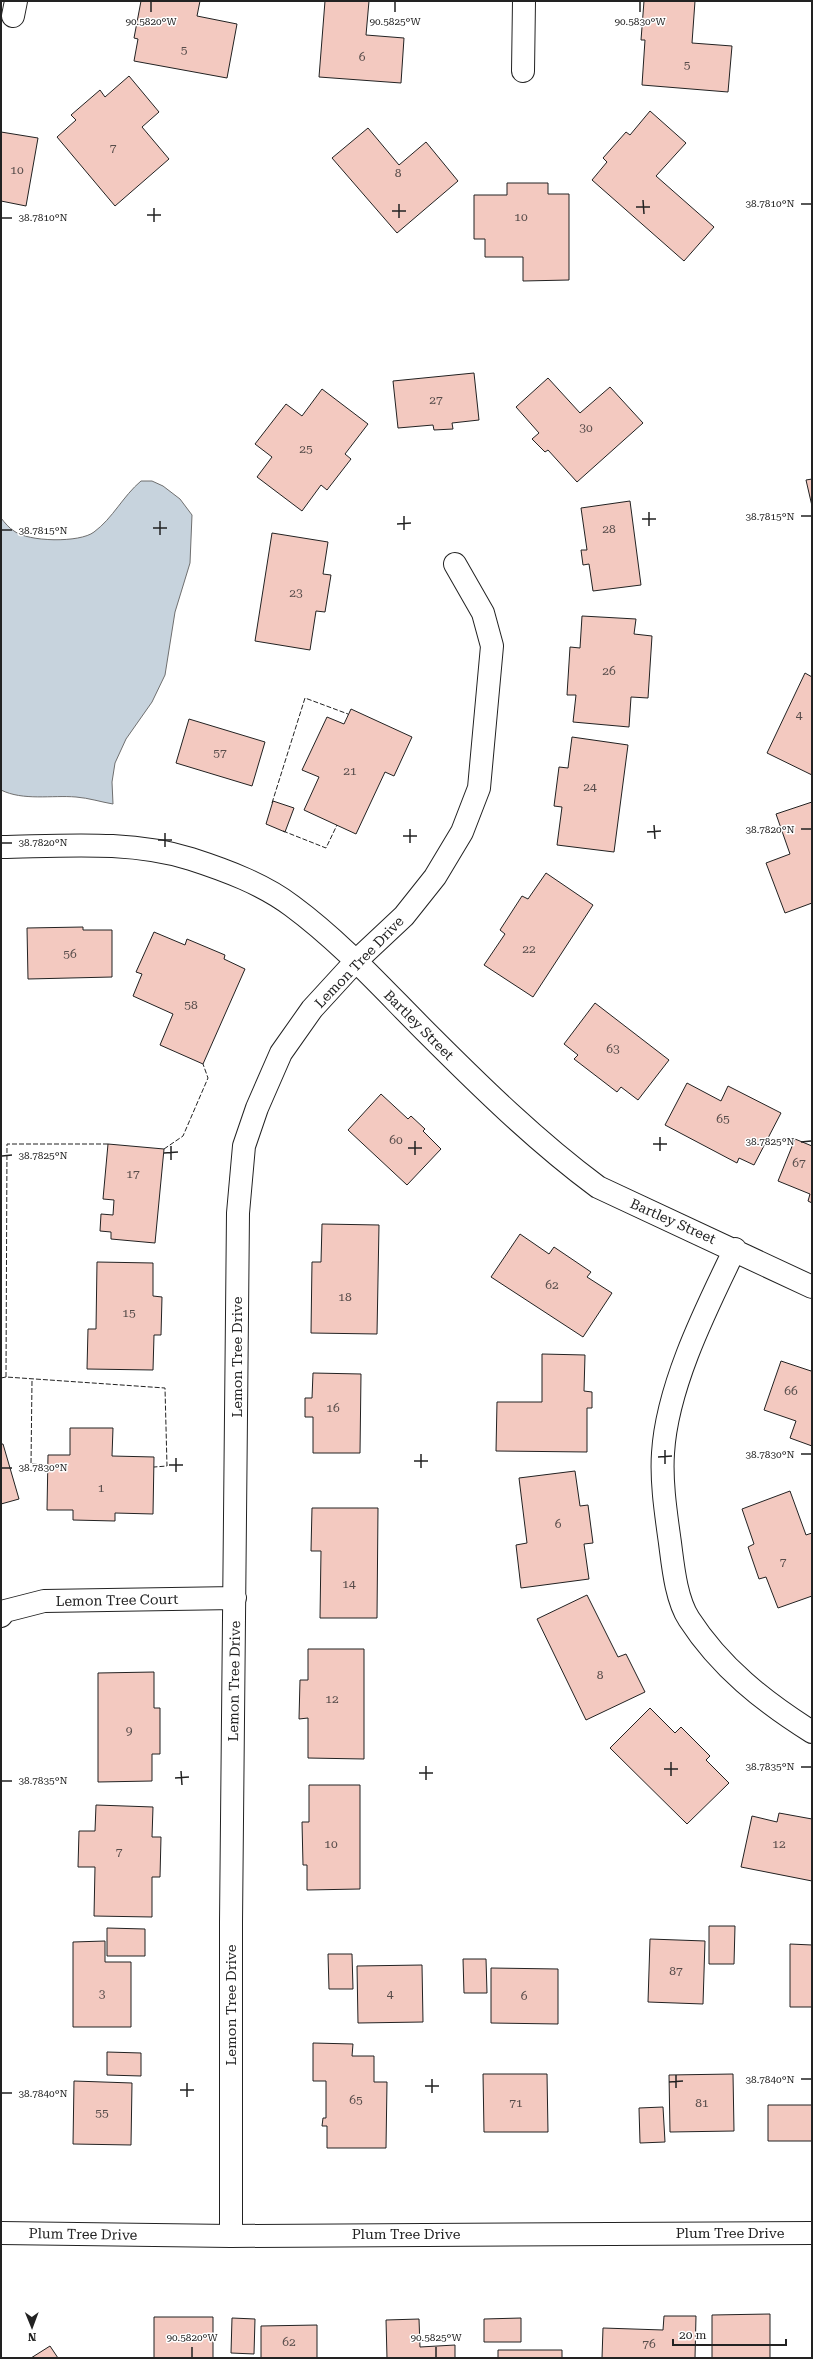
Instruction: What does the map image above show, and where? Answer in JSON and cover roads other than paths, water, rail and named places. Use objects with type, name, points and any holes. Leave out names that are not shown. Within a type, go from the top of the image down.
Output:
[{"type":"street","points":[[523,71],[524,1]]},
{"type":"street","name":"Lemon Tree Drive","points":[[231,2236],[231,1922],[238,1213],[244,1146],[258,1108],[282,1052],[312,1010],[356,961],[404,916],[436,877],[462,832],[479,788],[492,646],[483,613],[455,564]]},
{"type":"street","name":"Bartley Street","points":[[1,847],[126,846],[190,859],[245,879],[292,905],[356,961],[507,1112],[568,1164],[598,1187],[735,1249],[812,1287]]},
{"type":"street","points":[[735,1249],[705,1310],[674,1396],[671,1410],[663,1453],[666,1514],[674,1575],[688,1617],[721,1661],[771,1707],[812,1732]]},
{"type":"street","name":"Lemon Tree Court","points":[[1,1616],[5,1611],[44,1601],[235,1598]]},
{"type":"street","name":"Plum Tree Drive","points":[[1,2234],[231,2236],[812,2233]]}]
